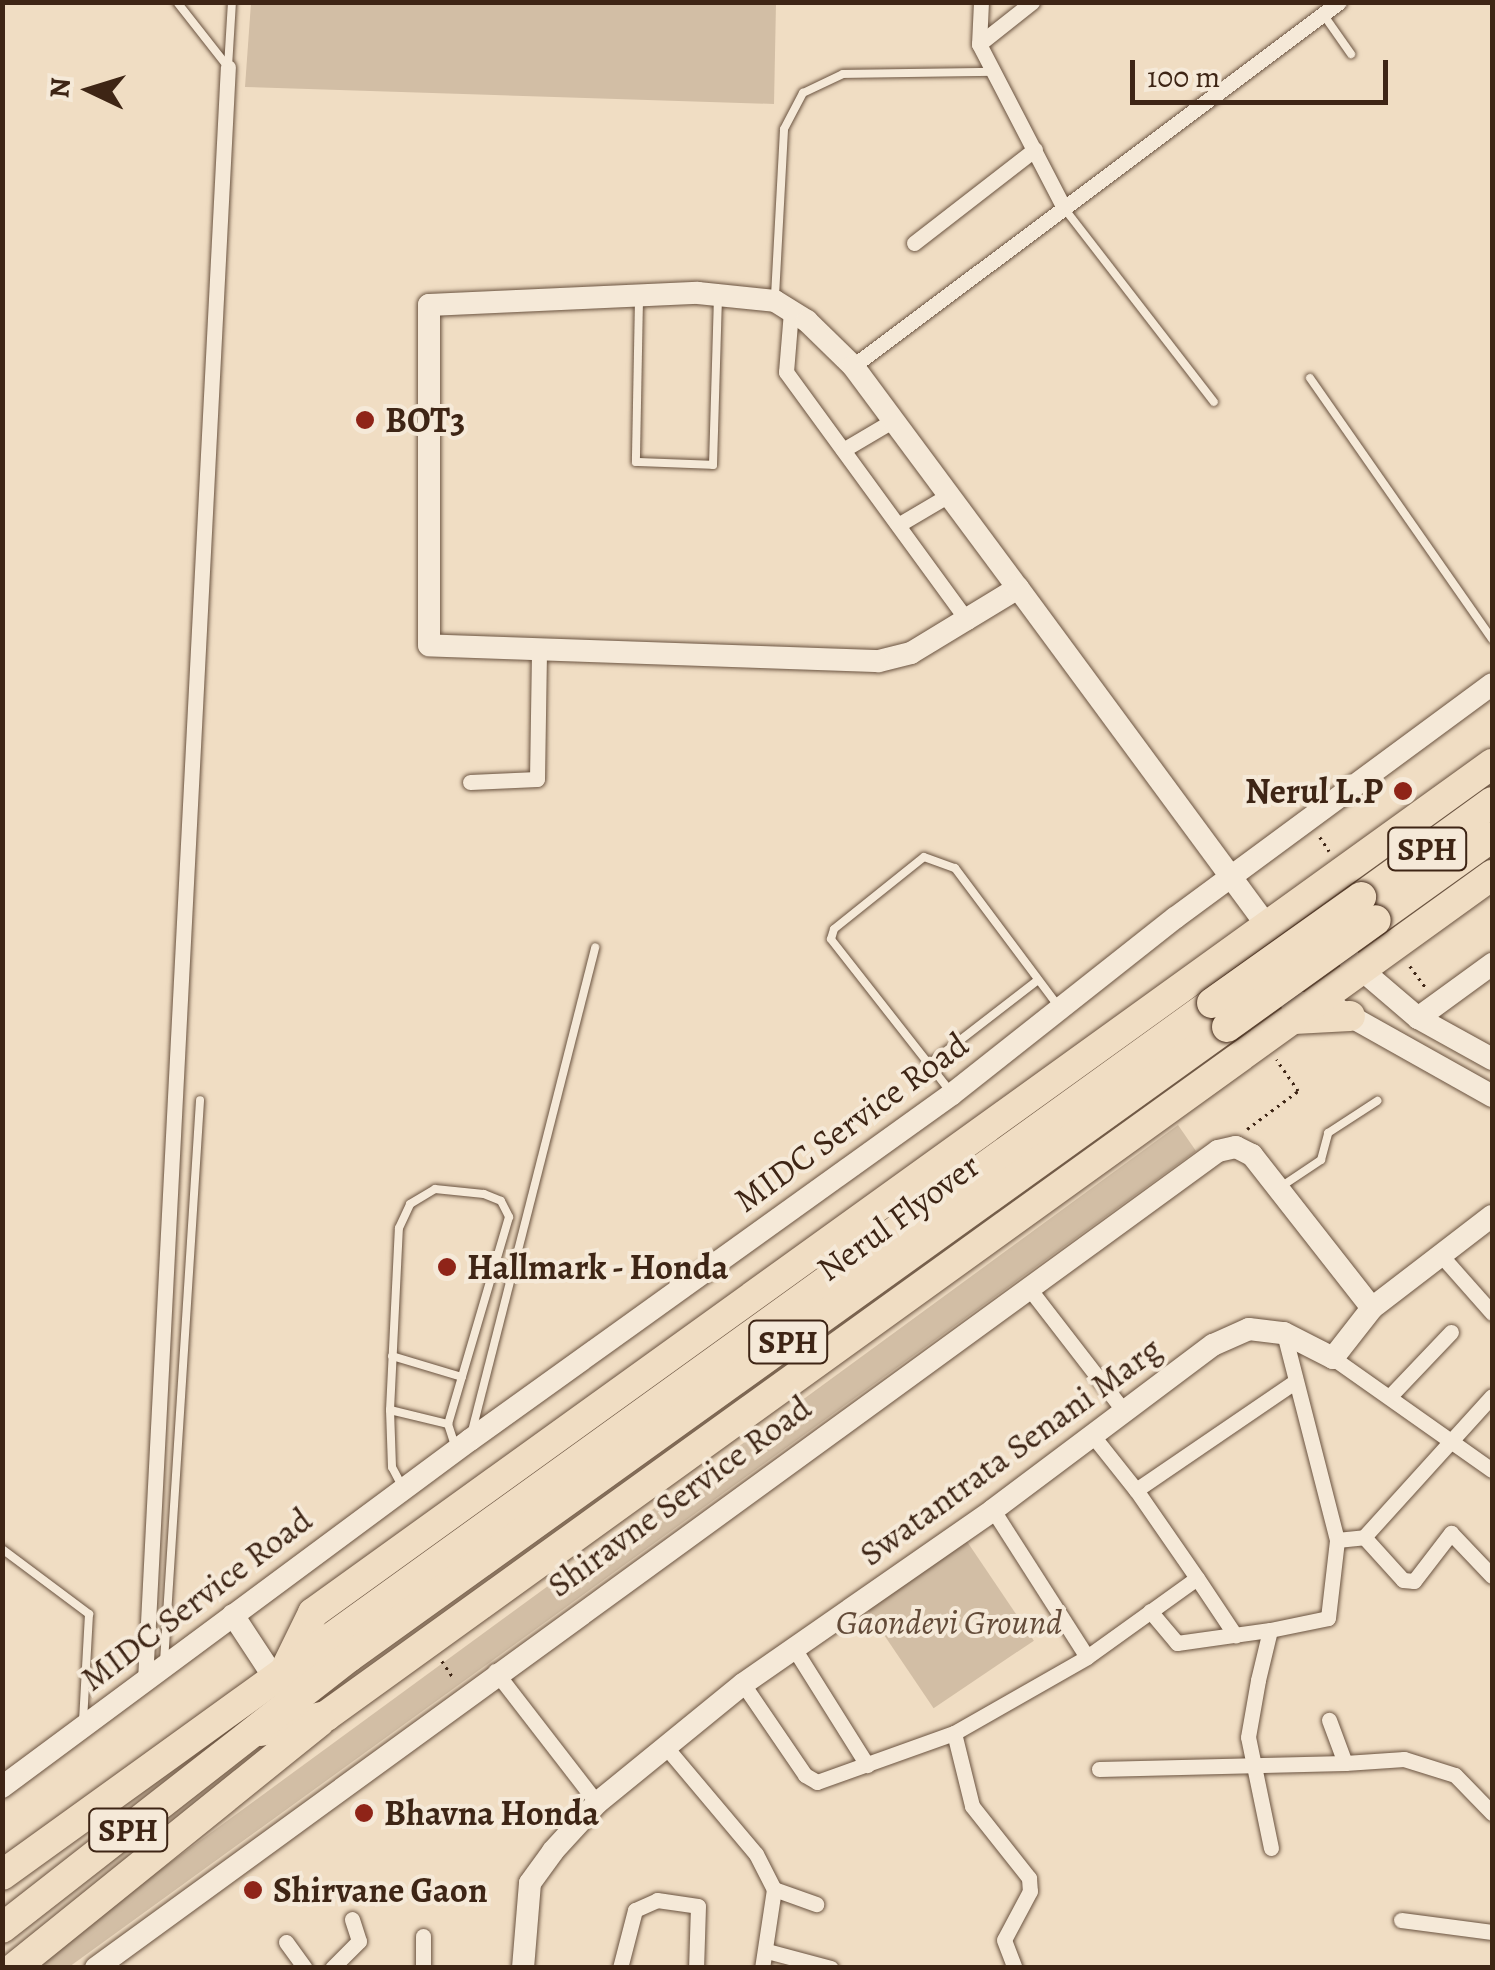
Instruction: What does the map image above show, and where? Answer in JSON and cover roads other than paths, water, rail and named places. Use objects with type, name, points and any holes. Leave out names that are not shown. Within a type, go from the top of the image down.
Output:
[{"type":"highway","points":[[280,1671],[313,1614],[1492,764]]},
{"type":"highway","name":"Nerul Flyover","points":[[280,1671],[1219,1015],[1368,908],[1492,802]]},
{"type":"highway","name":"Nerul Flyover","points":[[1368,908],[1492,837]]},
{"type":"highway","points":[[14,1968],[326,1716],[1300,1012],[1351,976],[1400,951],[1492,875]]},
{"type":"highway","points":[[1300,1012],[1350,1016]]},
{"type":"highway","name":"Nerul Flyover","points":[[253,1732],[1219,1015]]},
{"type":"highway","name":"SPH","points":[[2,1875],[280,1671]]},
{"type":"highway","points":[[253,1732],[326,1716]]},
{"type":"highway","name":"SPH","points":[[2,1928],[253,1732]]},
{"type":"street","points":[[981,2],[979,44],[1064,208]]},
{"type":"street","points":[[979,44],[1032,2]]},
{"type":"street","points":[[853,366],[1339,2]]},
{"type":"street","points":[[154,1674],[228,66]]},
{"type":"street","points":[[914,244],[1035,149]]},
{"type":"street","points":[[1018,588],[912,653],[878,661],[429,645],[430,306],[718,295],[783,306],[853,366],[894,420],[1268,926]]},
{"type":"street","points":[[783,306],[786,372],[968,622]]},
{"type":"street","points":[[843,450],[894,420]]},
{"type":"street","points":[[898,525],[949,495]]},
{"type":"street","points":[[470,782],[537,779],[539,646]]},
{"type":"street","name":"MIDC Service Road","points":[[2,1787],[463,1445],[952,1094],[1231,877],[1492,684]]},
{"type":"street","points":[[1268,926],[1313,922],[1336,943],[1351,976],[1492,1059]]},
{"type":"street","points":[[1268,926],[1256,966],[1266,984],[1292,1001],[1300,1012]]},
{"type":"street","points":[[1382,992],[1382,968],[1400,951]]},
{"type":"street","points":[[1418,1018],[1492,964]]},
{"type":"street","points":[[1350,1016],[1492,1096]]},
{"type":"street","name":"Shiravne Service Road","points":[[96,1968],[494,1671],[1218,1151],[1236,1148],[1252,1154],[1278,1189]]},
{"type":"street","points":[[1278,1189],[1372,1308]]},
{"type":"street","points":[[1333,1358],[1372,1308],[1438,1253],[1492,1216]]},
{"type":"street","points":[[1438,1253],[1492,1313]]},
{"type":"street","points":[[1028,1288],[1124,1411]]},
{"type":"street","name":"Swatantrata Senani Marg","points":[[523,1968],[530,1882],[598,1803],[743,1684],[992,1510],[1236,1331],[1284,1333],[1333,1358],[1451,1435],[1492,1470]]},
{"type":"street","points":[[1390,1394],[1451,1332]]},
{"type":"street","points":[[1150,1611],[1177,1643],[1328,1618],[1337,1540],[1293,1382],[1284,1333]]},
{"type":"street","points":[[1136,1490],[1293,1382]]},
{"type":"street","points":[[1337,1540],[1364,1538],[1451,1435],[1492,1396]]},
{"type":"street","points":[[1093,1436],[1136,1490],[1235,1635]]},
{"type":"street","points":[[992,1510],[1087,1657]]},
{"type":"street","points":[[1364,1538],[1403,1580],[1414,1581],[1451,1533],[1492,1576]]},
{"type":"street","points":[[743,1684],[805,1775],[818,1782],[954,1733],[1087,1657],[1197,1578]]},
{"type":"street","points":[[233,1615],[280,1671]]},
{"type":"street","points":[[1270,1630],[1248,1736],[1271,1848]]},
{"type":"street","points":[[795,1650],[867,1765]]},
{"type":"street","points":[[494,1671],[598,1803]]},
{"type":"street","points":[[1329,1720],[1345,1763]]},
{"type":"street","points":[[954,1733],[972,1806],[1029,1878],[1030,1891],[1004,1940],[1015,1968]]},
{"type":"street","points":[[664,1746],[756,1854],[774,1889],[764,1959],[831,1968]]},
{"type":"street","points":[[1099,1769],[1404,1760],[1455,1775],[1492,1813]]},
{"type":"street","points":[[774,1889],[816,1904]]},
{"type":"street","points":[[620,1968],[635,1910],[657,1900],[698,1906],[696,1968]]},
{"type":"street","points":[[332,1968],[359,1941],[352,1920]]},
{"type":"street","points":[[1401,1920],[1492,1932]]},
{"type":"street","points":[[422,1936],[423,1968]]},
{"type":"street","points":[[286,1942],[304,1968]]},
{"type":"lane","points":[[177,2],[228,66]]},
{"type":"lane","points":[[228,66],[232,2]]},
{"type":"lane","points":[[1323,14],[1351,54]]},
{"type":"lane","points":[[783,306],[784,129],[803,93],[844,74],[992,72]]},
{"type":"lane","points":[[1064,208],[1214,402]]},
{"type":"lane","points":[[640,296],[636,462],[713,465],[718,295]]},
{"type":"lane","points":[[1310,378],[1492,638]]},
{"type":"lane","points":[[952,1094],[831,939],[834,928],[924,857],[954,868],[1061,1010]]},
{"type":"lane","points":[[463,1445],[594,946]]},
{"type":"lane","points":[[928,1065],[1038,980]]},
{"type":"lane","points":[[154,1674],[200,1100]]},
{"type":"lane","points":[[1278,1189],[1320,1160],[1328,1133],[1378,1101]]},
{"type":"lane","points":[[403,1489],[392,1467],[390,1410],[399,1228],[410,1204],[434,1189],[484,1194],[501,1202],[509,1217],[448,1424]]},
{"type":"lane","points":[[392,1356],[462,1377]]},
{"type":"lane","points":[[390,1410],[448,1424],[463,1445]]},
{"type":"lane","points":[[2,1549],[88,1614],[82,1727]]},
{"type":"place","name":"BOT3","points":[[365,420]]},
{"type":"place","name":"Nerul L.P","points":[[1403,791]]},
{"type":"place","name":"Hallmark - Honda","points":[[447,1267]]},
{"type":"place","name":"Bhavna Honda","points":[[364,1813]]},
{"type":"place","name":"Shirvane Gaon","points":[[253,1890]]},
{"type":"park label","name":"Gaondevi Ground","points":[[949,1622]]}]
